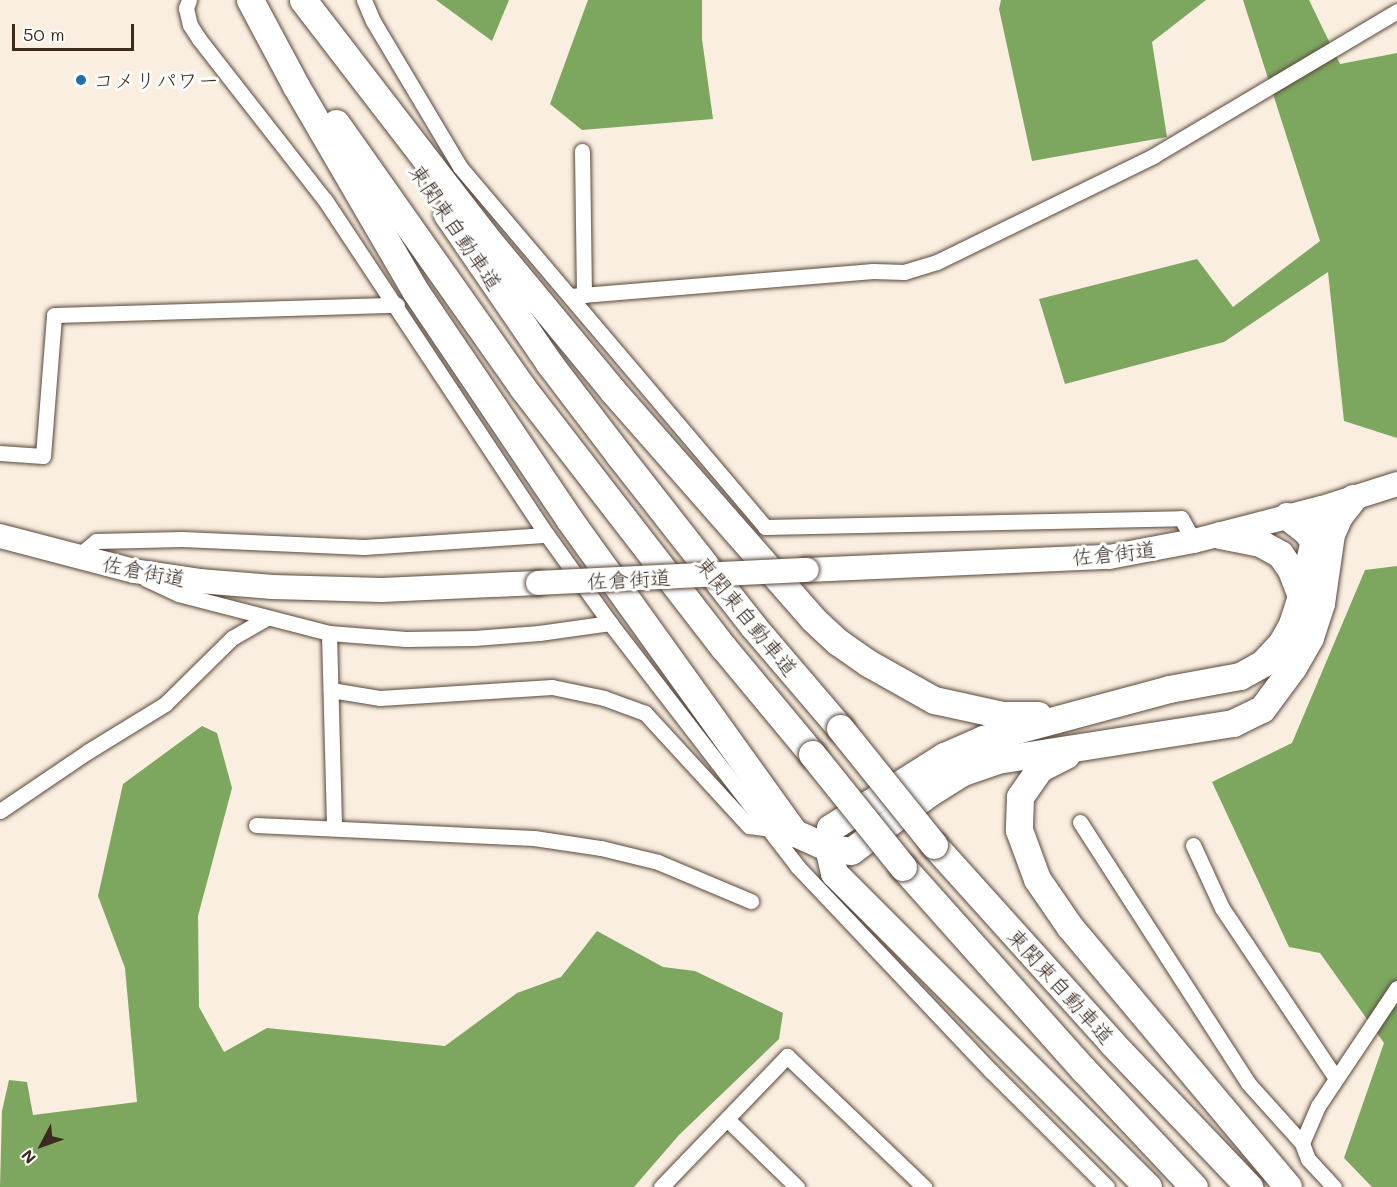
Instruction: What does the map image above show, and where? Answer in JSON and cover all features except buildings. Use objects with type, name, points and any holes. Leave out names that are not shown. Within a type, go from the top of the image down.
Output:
[{"type":"highway","name":"東関東自動車道","points":[[251,0],[522,387],[724,648],[903,867],[1083,1069],[1194,1187]]},
{"type":"highway","points":[[251,0],[296,86],[416,292],[569,519],[795,833],[828,848],[851,851],[929,793],[963,772],[997,759],[1233,723],[1263,709],[1293,667],[1310,637],[1321,603],[1330,534],[1339,516],[1353,498]]},
{"type":"highway","name":"東関東自動車道","points":[[302,0],[549,363],[753,626],[840,728],[934,845],[1112,1043],[1249,1187]]},
{"type":"highway","points":[[302,0],[484,235],[604,381],[813,619],[838,642],[902,684],[934,700],[1003,715],[1072,715]]},
{"type":"highway","points":[[1148,1187],[834,873],[828,848],[830,828],[944,756],[983,739],[1169,689],[1240,675],[1263,663],[1281,644],[1301,597],[1322,508]]},
{"type":"highway","points":[[1287,516],[1314,539],[1327,564]]},
{"type":"highway","points":[[1207,538],[1260,543],[1280,554],[1292,570],[1301,597]]},
{"type":"highway","points":[[1086,746],[1040,768],[1020,797],[1019,830],[1037,879],[1077,936],[1288,1187]]},
{"type":"main road","name":"佐倉街道","points":[[0,536],[134,571],[199,581],[273,587],[382,590],[1109,557],[1207,538],[1322,508],[1397,484]]},
{"type":"street","points":[[189,0],[186,8],[190,25],[199,39],[326,200],[547,535],[610,622],[797,866],[991,1071],[1107,1187]]},
{"type":"street","points":[[364,0],[373,21],[449,152],[577,296],[765,527],[1181,518],[1207,538]]},
{"type":"street","points":[[577,296],[873,271],[904,272],[937,262],[1153,156],[1397,11]]},
{"type":"street","points":[[577,296],[582,151]]},
{"type":"street","points":[[0,453],[43,456],[54,315],[397,305]]},
{"type":"street","points":[[77,557],[96,541],[182,539],[364,547],[547,535]]},
{"type":"street","points":[[134,571],[153,584],[178,594],[329,633],[406,639],[474,638],[539,633],[610,622]]},
{"type":"street","points":[[0,811],[87,752],[165,704],[232,639],[266,618]]},
{"type":"street","points":[[329,633],[334,828]]},
{"type":"street","points":[[331,690],[380,698],[552,687],[604,698],[645,713],[750,826],[770,829]]},
{"type":"street","points":[[1080,822],[1248,1083],[1302,1143],[1308,1159],[1334,1187]]},
{"type":"street","points":[[256,825],[534,838],[601,848],[658,862],[752,901]]},
{"type":"street","points":[[1193,845],[1222,908],[1336,1078]]},
{"type":"street","points":[[1302,1143],[1318,1107],[1397,988]]},
{"type":"street","points":[[663,1186],[787,1056],[924,1187]]},
{"type":"street","points":[[726,1119],[797,1187]]},
{"type":"green space","points":[[436,0],[509,0],[492,41]]},
{"type":"green space","points":[[588,0],[702,0],[702,39],[713,119],[582,130],[550,104]]},
{"type":"green space","points":[[1001,0],[1206,0],[1152,42],[1167,137],[1032,161],[999,9]]},
{"type":"green space","points":[[1243,0],[1309,0],[1340,64],[1397,53],[1397,438],[1344,421],[1328,272],[1224,342],[1065,384],[1039,299],[1197,259],[1233,307],[1320,241]]},
{"type":"green space","points":[[1397,566],[1397,1187],[1372,1187],[1344,1158],[1384,1043],[1320,953],[1289,947],[1212,782],[1292,743],[1365,570]]},
{"type":"green space","points":[[202,726],[217,733],[232,788],[198,916],[199,1007],[224,1052],[267,1028],[445,1046],[517,993],[561,977],[597,931],[663,967],[695,971],[783,1013],[779,1039],[679,1135],[634,1187],[0,1187],[2,1111],[9,1080],[27,1082],[33,1115],[137,1102],[125,968],[98,896],[123,784]]},
{"type":"place","name":"コメリパワー","points":[[81,80]]}]
